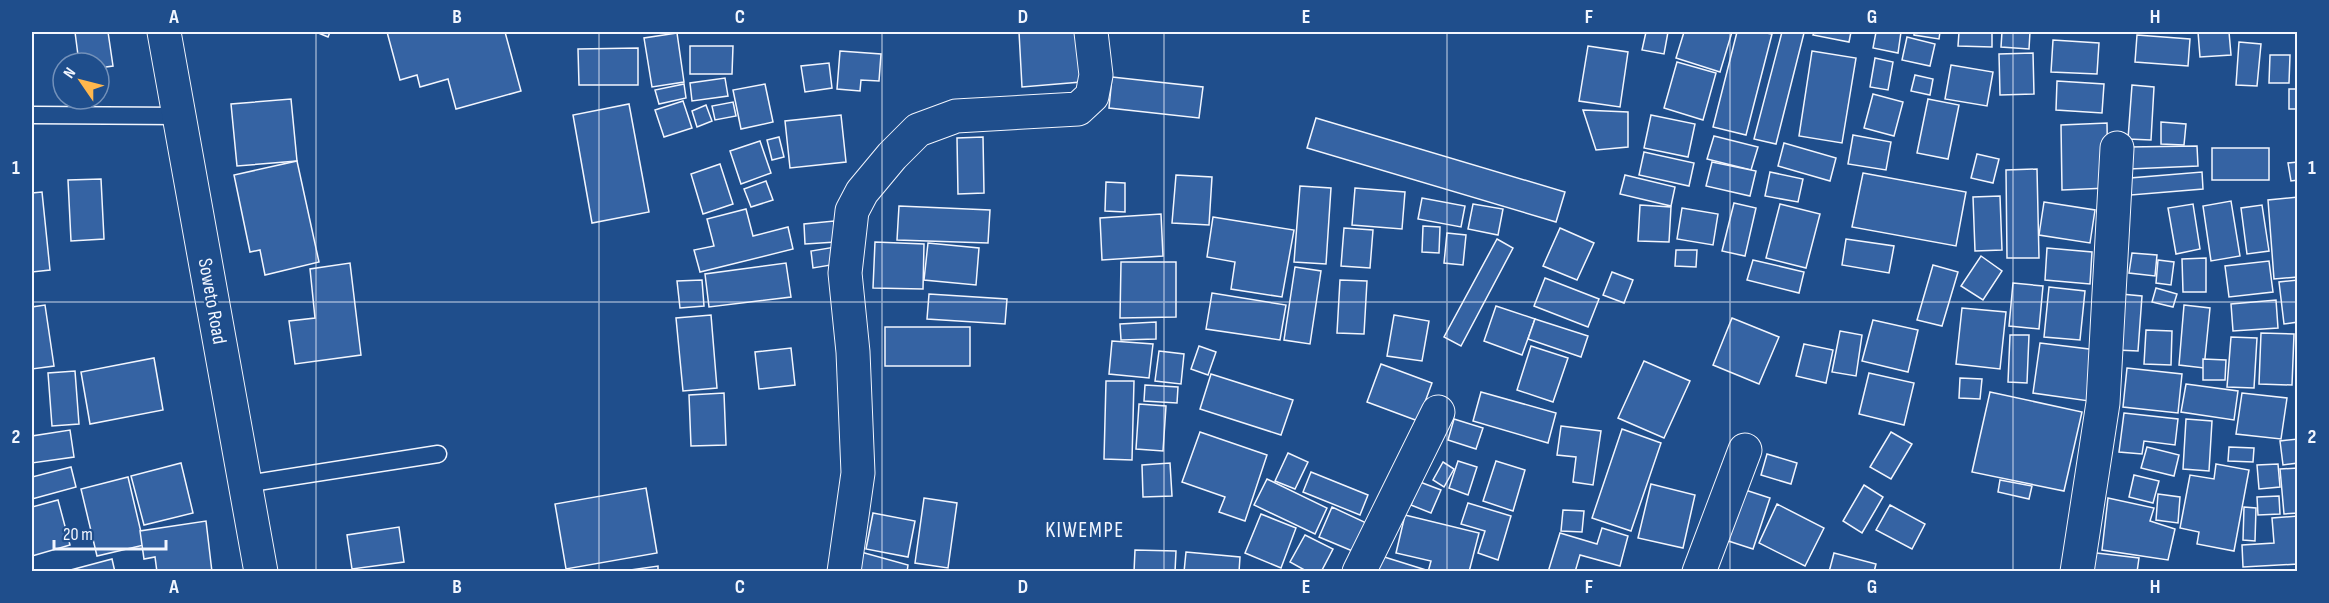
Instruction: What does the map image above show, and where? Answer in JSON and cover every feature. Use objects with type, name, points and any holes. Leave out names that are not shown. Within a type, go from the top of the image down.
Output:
[{"type":"street","name":"Soweto Road","points":[[164,32],[261,572]]},
{"type":"street","points":[[844,572],[858,473],[854,352],[845,273],[852,211],[862,192],[892,156],[918,130],[957,116],[1078,109],[1092,96],[1096,75],[1091,32]]},
{"type":"street","points":[[2077,572],[2103,403],[2117,148]]},
{"type":"street","points":[[1359,572],[1438,412]]},
{"type":"street","points":[[1699,572],[1745,450]]},
{"type":"lane","points":[[32,115],[180,116]]},
{"type":"lane","points":[[246,484],[438,454]]},
{"type":"building","points":[[75,32],[108,32],[111,51],[77,51]]},
{"type":"building","points":[[316,32],[330,32],[328,37]]},
{"type":"building","points":[[387,32],[505,32],[521,91],[456,109],[448,79],[420,87],[417,75],[400,80]]},
{"type":"building","points":[[1019,32],[1078,32],[1081,82],[1022,87]]},
{"type":"building","points":[[1646,32],[1668,32],[1664,54],[1642,50]]},
{"type":"building","points":[[1684,32],[1732,32],[1720,72],[1676,58]]},
{"type":"building","points":[[1737,32],[1772,34],[1746,135],[1713,127]]},
{"type":"building","points":[[1782,32],[1804,33],[1776,144],[1754,139]]},
{"type":"building","points":[[1814,32],[1851,32],[1849,42],[1813,35]]},
{"type":"building","points":[[1876,32],[1901,32],[1898,53],[1873,48]]},
{"type":"building","points":[[1914,32],[1940,32],[1939,39],[1914,35]]},
{"type":"building","points":[[1959,32],[1992,32],[1992,47],[1958,46]]},
{"type":"building","points":[[2002,32],[2030,32],[2029,49],[2001,47]]},
{"type":"building","points":[[2198,32],[2229,32],[2231,55],[2200,57]]},
{"type":"building","points":[[677,33],[684,82],[652,87],[644,38]]},
{"type":"building","points":[[2137,35],[2190,39],[2188,66],[2135,62]]},
{"type":"building","points":[[1907,37],[1935,44],[1930,66],[1902,60]]},
{"type":"building","points":[[2053,40],[2099,43],[2097,74],[2051,72]]},
{"type":"building","points":[[2239,42],[2261,44],[2257,86],[2236,85]]},
{"type":"building","points":[[690,46],[733,46],[732,74],[690,74]]},
{"type":"building","points":[[1588,46],[1628,52],[1620,107],[1579,101]]},
{"type":"building","points":[[638,48],[638,85],[579,85],[578,49]]},
{"type":"building","points":[[840,51],[881,54],[879,81],[861,80],[860,91],[837,89]]},
{"type":"building","points":[[1812,51],[1856,58],[1842,143],[1799,136]]},
{"type":"building","points":[[2033,53],[2034,94],[2000,95],[1999,54]]},
{"type":"building","points":[[2270,55],[2290,55],[2289,83],[2269,83]]},
{"type":"building","points":[[1875,58],[1893,62],[1888,90],[1870,87]]},
{"type":"building","points":[[1677,62],[1716,73],[1703,120],[1664,108]]},
{"type":"building","points":[[829,63],[832,88],[805,92],[801,66]]},
{"type":"building","points":[[1951,65],[1993,72],[1987,106],[1945,99]]},
{"type":"building","points":[[1915,75],[1933,79],[1930,95],[1911,91]]},
{"type":"building","points":[[1112,77],[1203,87],[1199,118],[1109,108]]},
{"type":"building","points":[[725,78],[728,96],[692,101],[690,83]]},
{"type":"building","points":[[2057,81],[2104,84],[2102,113],[2056,110]]},
{"type":"building","points":[[684,84],[686,98],[659,104],[655,90]]},
{"type":"building","points":[[765,84],[773,122],[741,129],[733,90]]},
{"type":"building","points":[[2132,85],[2154,87],[2151,140],[2128,139]]},
{"type":"building","points":[[2289,89],[2298,89],[2298,109],[2289,109]]},
{"type":"building","points":[[1873,94],[1903,102],[1894,136],[1864,128]]},
{"type":"building","points":[[291,99],[297,161],[237,166],[231,104]]},
{"type":"building","points":[[1928,99],[1959,105],[1948,159],[1917,153]]},
{"type":"building","points":[[683,101],[692,128],[664,137],[655,110]]},
{"type":"building","points":[[733,102],[736,116],[715,120],[712,106]]},
{"type":"building","points":[[629,104],[649,212],[592,223],[573,115]]},
{"type":"building","points":[[706,105],[712,121],[697,127],[692,111]]},
{"type":"building","points":[[1583,110],[1628,112],[1628,147],[1596,150]]},
{"type":"building","points":[[841,115],[846,162],[790,168],[785,121]]},
{"type":"building","points":[[1651,115],[1695,124],[1688,157],[1644,148]]},
{"type":"building","points":[[1316,118],[1565,192],[1556,222],[1307,148]]},
{"type":"building","points":[[2161,122],[2186,124],[2184,145],[2161,144]]},
{"type":"building","points":[[2107,123],[2108,188],[2062,190],[2061,125]]},
{"type":"building","points":[[1853,135],[1891,142],[1886,170],[1848,164]]},
{"type":"building","points":[[1714,136],[1758,147],[1751,170],[1707,159]]},
{"type":"building","points":[[779,137],[784,157],[772,160],[767,140]]},
{"type":"building","points":[[983,137],[984,193],[958,194],[957,138]]},
{"type":"building","points":[[760,141],[771,173],[741,184],[730,151]]},
{"type":"building","points":[[1784,143],[1836,158],[1830,181],[1778,166]]},
{"type":"building","points":[[2197,146],[2198,166],[2129,169],[2128,147]]},
{"type":"building","points":[[2212,148],[2269,148],[2269,180],[2212,180]]},
{"type":"building","points":[[1644,152],[1694,163],[1689,186],[1639,175]]},
{"type":"building","points":[[1977,154],[1999,159],[1993,183],[1971,178]]},
{"type":"building","points":[[297,161],[319,262],[265,275],[260,250],[250,252],[234,175]]},
{"type":"building","points":[[1712,162],[1756,171],[1750,196],[1706,186]]},
{"type":"building","points":[[2298,162],[2298,180],[2291,181],[2288,163]]},
{"type":"building","points":[[720,164],[733,204],[703,214],[691,174]]},
{"type":"building","points":[[2037,169],[2039,258],[2007,258],[2006,170]]},
{"type":"building","points":[[1770,172],[1803,179],[1798,202],[1765,196]]},
{"type":"building","points":[[2202,172],[2203,189],[2131,195],[2130,178]]},
{"type":"building","points":[[1863,173],[1966,192],[1956,246],[1852,227]]},
{"type":"building","points":[[1176,175],[1212,177],[1209,225],[1172,223]]},
{"type":"building","points":[[1625,175],[1675,187],[1671,206],[1620,194]]},
{"type":"building","points":[[101,179],[104,239],[71,241],[68,180]]},
{"type":"building","points":[[766,181],[773,200],[751,207],[744,189]]},
{"type":"building","points":[[1106,182],[1125,183],[1125,212],[1105,211]]},
{"type":"building","points":[[1300,186],[1331,188],[1326,264],[1294,262]]},
{"type":"building","points":[[1355,188],[1405,192],[1402,229],[1352,225]]},
{"type":"building","points":[[42,192],[50,270],[32,272],[32,193]]},
{"type":"building","points":[[2000,196],[2002,250],[1975,251],[1973,197]]},
{"type":"building","points":[[2298,197],[2298,277],[2274,279],[2268,200]]},
{"type":"building","points":[[1422,198],[1465,206],[1461,227],[1418,219]]},
{"type":"building","points":[[2231,201],[2240,256],[2211,261],[2203,206]]},
{"type":"building","points":[[2044,202],[2095,210],[2090,243],[2039,235]]},
{"type":"building","points":[[1734,203],[1756,208],[1745,256],[1722,251]]},
{"type":"building","points":[[1473,204],[1503,209],[1498,235],[1468,229]]},
{"type":"building","points":[[1780,204],[1820,214],[1806,268],[1766,258]]},
{"type":"building","points":[[2193,204],[2200,249],[2176,254],[2168,208]]},
{"type":"building","points":[[1640,205],[1671,207],[1669,242],[1638,241]]},
{"type":"building","points":[[2262,205],[2269,251],[2247,254],[2241,208]]},
{"type":"building","points":[[899,206],[990,210],[988,243],[897,240]]},
{"type":"building","points":[[1682,208],[1718,214],[1713,245],[1677,239]]},
{"type":"building","points":[[746,209],[753,236],[788,227],[793,249],[700,272],[694,250],[714,246],[707,219]]},
{"type":"building","points":[[1161,214],[1163,256],[1102,260],[1100,218]]},
{"type":"building","points":[[1213,217],[1294,230],[1282,297],[1231,289],[1235,262],[1207,257]]},
{"type":"building","points":[[834,221],[836,242],[805,244],[804,224]]},
{"type":"building","points":[[1423,226],[1440,227],[1439,253],[1422,252]]},
{"type":"building","points":[[1344,228],[1373,230],[1370,268],[1341,266]]},
{"type":"building","points":[[1560,228],[1594,243],[1577,280],[1543,266]]},
{"type":"building","points":[[1447,233],[1466,235],[1463,265],[1444,263]]},
{"type":"building","points":[[1497,239],[1513,248],[1461,346],[1444,337]]},
{"type":"building","points":[[1846,239],[1894,246],[1889,273],[1842,265]]},
{"type":"building","points":[[875,242],[924,244],[923,289],[873,288]]},
{"type":"building","points":[[928,243],[979,248],[976,285],[924,280]]},
{"type":"building","points":[[835,247],[837,264],[813,268],[811,251]]},
{"type":"building","points":[[2047,248],[2092,252],[2090,284],[2045,280]]},
{"type":"building","points":[[1676,250],[1697,250],[1696,267],[1675,266]]},
{"type":"building","points":[[2132,253],[2157,255],[2155,276],[2129,273]]},
{"type":"building","points":[[1981,256],[2002,271],[1983,300],[1961,286]]},
{"type":"building","points":[[2206,258],[2206,292],[2183,292],[2182,259]]},
{"type":"building","points":[[1753,260],[1804,272],[1799,293],[1747,280]]},
{"type":"building","points":[[2158,260],[2174,262],[2171,285],[2156,283]]},
{"type":"building","points":[[2269,261],[2273,292],[2229,297],[2225,266]]},
{"type":"building","points":[[1121,262],[1176,262],[1176,317],[1120,318]]},
{"type":"building","points":[[350,263],[361,355],[295,364],[289,321],[315,318],[310,269]]},
{"type":"building","points":[[786,263],[791,297],[709,307],[705,274]]},
{"type":"building","points":[[1933,265],[1958,272],[1942,326],[1917,320]]},
{"type":"building","points":[[1295,267],[1321,271],[1310,344],[1284,340]]},
{"type":"building","points":[[1612,272],[1633,280],[1624,303],[1603,295]]},
{"type":"building","points":[[1545,278],[1599,299],[1588,327],[1534,306]]},
{"type":"building","points":[[702,280],[704,306],[680,308],[677,281]]},
{"type":"building","points":[[1340,280],[1367,281],[1364,334],[1337,333]]},
{"type":"building","points":[[2298,280],[2298,322],[2284,324],[2279,282]]},
{"type":"building","points":[[2013,283],[2043,286],[2039,329],[2009,326]]},
{"type":"building","points":[[2049,287],[2085,291],[2080,340],[2044,337]]},
{"type":"building","points":[[2156,288],[2177,294],[2173,307],[2152,302]]},
{"type":"building","points":[[1212,293],[1286,305],[1280,340],[1206,329]]},
{"type":"building","points":[[929,294],[1007,299],[1005,324],[927,319]]},
{"type":"building","points":[[2121,294],[2142,296],[2138,351],[2117,350]]},
{"type":"building","points":[[2276,300],[2278,328],[2233,331],[2231,304]]},
{"type":"building","points":[[45,305],[54,366],[32,369],[32,307]]},
{"type":"building","points":[[2184,305],[2210,308],[2204,368],[2179,365]]},
{"type":"building","points":[[1496,306],[1535,319],[1522,355],[1484,341]]},
{"type":"building","points":[[1962,308],[2006,312],[2000,369],[1956,364]]},
{"type":"building","points":[[711,315],[717,388],[683,391],[676,318]]},
{"type":"building","points":[[1394,315],[1429,321],[1422,361],[1387,356]]},
{"type":"building","points":[[1732,318],[1779,337],[1759,384],[1713,365]]},
{"type":"building","points":[[1535,319],[1588,336],[1581,357],[1528,339]]},
{"type":"building","points":[[1873,320],[1918,330],[1908,372],[1862,361]]},
{"type":"building","points":[[1156,322],[1156,339],[1121,340],[1120,324]]},
{"type":"building","points":[[885,327],[970,327],[970,366],[885,366]]},
{"type":"building","points":[[2146,330],[2172,331],[2171,365],[2144,364]]},
{"type":"building","points":[[1840,331],[1862,335],[1856,376],[1832,372]]},
{"type":"building","points":[[2261,333],[2294,334],[2292,385],[2259,384]]},
{"type":"building","points":[[2010,335],[2029,335],[2027,383],[2008,382]]},
{"type":"building","points":[[2231,337],[2257,338],[2254,388],[2227,387]]},
{"type":"building","points":[[1112,341],[1153,344],[1149,378],[1109,374]]},
{"type":"building","points":[[2040,343],[2097,350],[2089,401],[2033,393]]},
{"type":"building","points":[[1804,344],[1833,350],[1826,383],[1796,376]]},
{"type":"building","points":[[1199,346],[1216,352],[1208,375],[1191,369]]},
{"type":"building","points":[[1531,346],[1568,358],[1553,402],[1517,390]]},
{"type":"building","points":[[791,348],[795,385],[759,389],[755,352]]},
{"type":"building","points":[[1159,351],[1184,354],[1181,384],[1155,381]]},
{"type":"building","points":[[154,358],[163,410],[90,424],[81,372]]},
{"type":"building","points":[[2203,359],[2226,360],[2225,380],[2203,380]]},
{"type":"building","points":[[1644,361],[1690,381],[1664,438],[1618,418]]},
{"type":"building","points":[[1381,364],[1432,383],[1418,421],[1367,402]]},
{"type":"building","points":[[2127,368],[2182,374],[2178,413],[2123,407]]},
{"type":"building","points":[[75,371],[79,424],[52,426],[48,373]]},
{"type":"building","points":[[1869,373],[1914,383],[1904,425],[1859,414]]},
{"type":"building","points":[[1211,374],[1293,400],[1281,435],[1200,409]]},
{"type":"building","points":[[1960,378],[1982,379],[1980,399],[1959,398]]},
{"type":"building","points":[[1106,381],[1134,381],[1132,460],[1104,459]]},
{"type":"building","points":[[2186,384],[2238,391],[2234,420],[2181,412]]},
{"type":"building","points":[[1145,385],[1178,387],[1177,403],[1144,401]]},
{"type":"building","points":[[1481,392],[1556,413],[1548,443],[1473,421]]},
{"type":"building","points":[[1990,392],[2082,412],[2064,491],[1972,472]]},
{"type":"building","points":[[724,393],[726,445],[691,446],[689,395]]},
{"type":"building","points":[[2242,393],[2287,398],[2281,439],[2236,434]]},
{"type":"building","points":[[1139,404],[1166,406],[1163,451],[1136,449]]},
{"type":"building","points":[[2124,413],[2178,419],[2175,445],[2144,441],[2142,454],[2119,452]]},
{"type":"building","points":[[1454,419],[1483,428],[1476,449],[1448,440]]},
{"type":"building","points":[[2186,419],[2212,421],[2209,471],[2183,469]]},
{"type":"building","points":[[1561,426],[1601,431],[1593,485],[1573,482],[1576,457],[1557,455]]},
{"type":"building","points":[[1622,429],[1661,443],[1631,531],[1592,518]]},
{"type":"building","points":[[70,430],[74,457],[32,463],[32,436]]},
{"type":"building","points":[[1200,432],[1267,455],[1245,521],[1219,512],[1225,497],[1182,482]]},
{"type":"building","points":[[1891,432],[1912,444],[1891,479],[1870,467]]},
{"type":"building","points":[[2298,439],[2298,463],[2283,465],[2280,441]]},
{"type":"building","points":[[2147,447],[2179,455],[2174,476],[2141,468]]},
{"type":"building","points":[[2229,447],[2254,448],[2253,462],[2228,461]]},
{"type":"building","points":[[1288,453],[1308,462],[1295,489],[1275,481]]},
{"type":"building","points":[[1767,454],[1797,463],[1791,484],[1761,475]]},
{"type":"building","points":[[1458,461],[1477,467],[1468,495],[1449,488]]},
{"type":"building","points":[[1496,461],[1525,470],[1513,511],[1483,501]]},
{"type":"building","points":[[1443,462],[1454,469],[1444,487],[1433,480]]},
{"type":"building","points":[[181,463],[193,513],[144,525],[131,476]]},
{"type":"building","points":[[1170,463],[1172,496],[1143,497],[1142,465]]},
{"type":"building","points":[[2216,464],[2249,470],[2234,551],[2197,544],[2199,532],[2180,528],[2190,475],[2214,479]]},
{"type":"building","points":[[2278,464],[2280,487],[2259,489],[2257,465]]},
{"type":"building","points":[[71,467],[76,487],[32,499],[32,477]]},
{"type":"building","points":[[2298,468],[2298,513],[2284,514],[2280,469]]},
{"type":"building","points":[[1311,472],[1368,495],[1360,515],[1303,492]]},
{"type":"building","points":[[2134,475],[2159,481],[2153,503],[2129,497]]},
{"type":"building","points":[[128,477],[144,545],[97,556],[81,489]]},
{"type":"building","points":[[1267,479],[1327,508],[1315,534],[1254,505]]},
{"type":"building","points":[[2000,480],[2032,486],[2029,499],[1998,492]]},
{"type":"building","points":[[1420,482],[1441,490],[1431,513],[1411,505]]},
{"type":"building","points":[[1651,484],[1695,495],[1683,548],[1638,538]]},
{"type":"building","points":[[1864,485],[1883,497],[1862,533],[1843,521]]},
{"type":"building","points":[[1733,486],[1770,498],[1753,549],[1716,537]]},
{"type":"building","points":[[646,488],[657,553],[566,569],[555,504]]},
{"type":"building","points":[[2158,494],[2180,497],[2178,523],[2156,520]]},
{"type":"building","points":[[2279,496],[2280,514],[2258,515],[2257,497]]},
{"type":"building","points":[[924,498],[957,503],[948,568],[915,563]]},
{"type":"building","points":[[2108,498],[2154,508],[2150,521],[2175,529],[2168,560],[2102,550]]},
{"type":"building","points":[[58,500],[70,545],[32,556],[32,507]]},
{"type":"building","points":[[1468,503],[1511,516],[1498,560],[1478,553],[1485,531],[1461,524]]},
{"type":"building","points":[[1777,504],[1824,528],[1805,566],[1759,543]]},
{"type":"building","points":[[1890,505],[1925,524],[1912,549],[1876,530]]},
{"type":"building","points":[[1332,507],[1375,527],[1362,555],[1319,537]]},
{"type":"building","points":[[2244,507],[2256,508],[2255,541],[2243,540]]},
{"type":"building","points":[[1563,510],[1584,511],[1582,532],[1561,531]]},
{"type":"building","points":[[873,513],[915,521],[908,557],[866,549]]},
{"type":"building","points":[[1261,514],[1296,528],[1281,568],[1245,553]]},
{"type":"building","points":[[1405,515],[1479,533],[1469,572],[1428,572],[1431,561],[1396,553]]},
{"type":"building","points":[[2298,516],[2298,564],[2243,567],[2242,545],[2274,543],[2272,518]]},
{"type":"building","points":[[206,521],[212,572],[157,572],[155,557],[144,559],[140,531]]},
{"type":"building","points":[[399,527],[404,562],[352,569],[347,535]]},
{"type":"building","points":[[1602,528],[1628,536],[1620,566],[1580,555],[1575,572],[1548,572],[1560,533],[1597,544]]},
{"type":"building","points":[[1305,535],[1333,549],[1321,572],[1308,572],[1290,562]]},
{"type":"building","points":[[1135,550],[1176,551],[1175,572],[1134,572]]},
{"type":"building","points":[[861,552],[908,565],[907,572],[855,572]]},
{"type":"building","points":[[1186,552],[1240,557],[1239,572],[1184,572]]},
{"type":"building","points":[[2088,552],[2139,558],[2137,572],[2086,571]]},
{"type":"building","points":[[1834,553],[1876,564],[1874,572],[1829,572]]},
{"type":"building","points":[[1378,555],[1426,570],[1425,572],[1372,572]]},
{"type":"building","points":[[112,559],[115,572],[63,572]]},
{"type":"building","points":[[658,566],[658,572],[616,572]]},
{"type":"district","name":"KIWEMPE","points":[[1085,529]]}]
